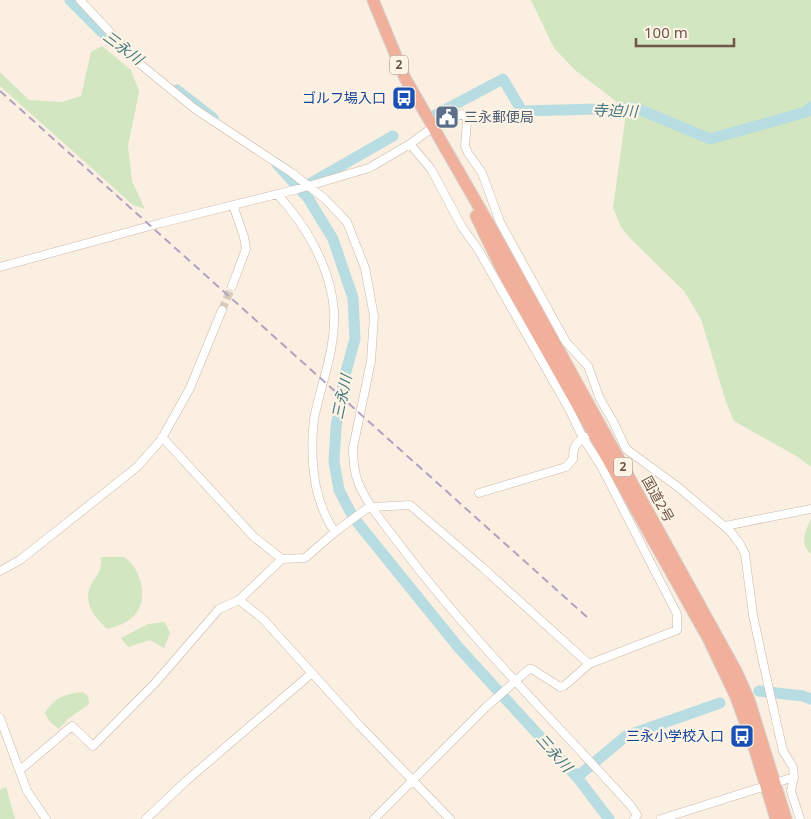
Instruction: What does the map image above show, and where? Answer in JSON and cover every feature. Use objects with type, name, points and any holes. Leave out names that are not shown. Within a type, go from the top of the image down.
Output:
[{"type":"highway","name":"国道2号","points":[[373,0],[405,78],[432,128],[505,276],[708,638],[736,698],[754,747],[786,819]]},
{"type":"highway","name":"国道2号","points":[[770,784],[776,819]]},
{"type":"street","points":[[80,0],[140,64],[195,109],[292,173],[325,199],[347,222],[365,268],[374,316],[374,339],[371,361],[353,448],[353,459],[358,481],[369,508],[513,682],[631,806],[636,815],[634,819]]},
{"type":"street","points":[[0,267],[369,168],[410,144],[432,128],[462,114],[466,117],[467,122],[465,146],[482,172],[500,222],[566,342],[588,366],[610,423],[626,449],[678,487],[724,526],[740,544],[745,554],[753,615],[783,751],[793,767],[794,777],[791,791],[800,819]]},
{"type":"street","points":[[374,819],[485,708],[529,669],[532,669],[560,687],[564,686],[589,664],[677,630],[677,614],[586,436],[478,251],[462,228],[431,169],[410,144]]},
{"type":"street","points":[[277,194],[308,234],[327,278],[332,302],[334,326],[330,363],[315,418],[311,448],[313,472],[321,507],[337,530]]},
{"type":"street","points":[[232,286],[246,249],[244,237],[233,206]]},
{"type":"street","points":[[0,571],[20,560],[138,466],[162,438],[190,388],[222,310]]},
{"type":"street","points":[[479,493],[566,467],[573,460],[573,450],[576,442],[586,436]]},
{"type":"street","points":[[162,438],[254,537],[282,559],[304,558],[337,530],[369,508],[410,505],[589,664]]},
{"type":"street","points":[[724,526],[811,509]]},
{"type":"street","points":[[20,770],[72,726],[93,746],[156,682],[219,609],[239,600],[282,559]]},
{"type":"street","points":[[239,600],[263,619],[312,674],[450,819]]},
{"type":"street","points":[[146,819],[186,781],[312,674]]},
{"type":"street","points":[[0,718],[27,791],[46,819]]},
{"type":"street","points":[[661,819],[733,798],[794,777]]},
{"type":"green space","points":[[531,0],[811,0],[811,467],[798,457],[734,421],[726,402],[701,319],[684,291],[621,227],[613,208],[626,114],[617,102],[575,70],[554,48]]},
{"type":"green space","points":[[102,46],[131,70],[139,92],[128,146],[132,181],[145,209],[133,205],[0,86],[0,72],[29,100],[62,102],[81,96],[91,52]]},
{"type":"green space","points":[[811,519],[811,554],[805,546],[804,537]]},
{"type":"green space","points":[[101,557],[125,557],[137,572],[142,593],[141,602],[134,616],[127,622],[107,629],[95,616],[90,607],[88,596],[89,590],[99,573]]},
{"type":"green space","points":[[165,622],[170,633],[164,648],[150,640],[128,647],[121,638],[148,624]]},
{"type":"green space","points":[[83,692],[88,696],[89,704],[68,719],[59,729],[49,721],[45,713],[53,703],[66,695]]},
{"type":"green space","points":[[6,787],[15,819],[0,819],[0,790]]},
{"type":"waterway","name":"三永川","points":[[70,0],[102,32],[124,49]]},
{"type":"waterway","name":"寺迫川","points":[[435,115],[503,79],[522,111],[636,108],[710,139],[806,112],[811,107]]},
{"type":"waterway","name":"三永川","points":[[177,90],[213,118]]},
{"type":"waterway","name":"寺迫川","points":[[304,187],[393,136]]},
{"type":"waterway","name":"三永川","points":[[277,164],[308,198],[333,239],[353,298],[355,339],[345,375],[336,427],[334,461],[339,490],[353,517],[459,648],[577,777],[609,819]]},
{"type":"waterway","points":[[759,691],[803,696],[811,699]]},
{"type":"waterway","points":[[577,777],[626,736],[720,703]]},
{"type":"tunnel","points":[[222,310],[232,286]]},
{"type":"railway","points":[[0,91],[588,618]]},
{"type":"place","name":"ゴルフ場入口","points":[[404,98]]},
{"type":"place","name":"三永郵便局","points":[[447,117]]},
{"type":"place","name":"三永小学校入口","points":[[742,736]]}]
